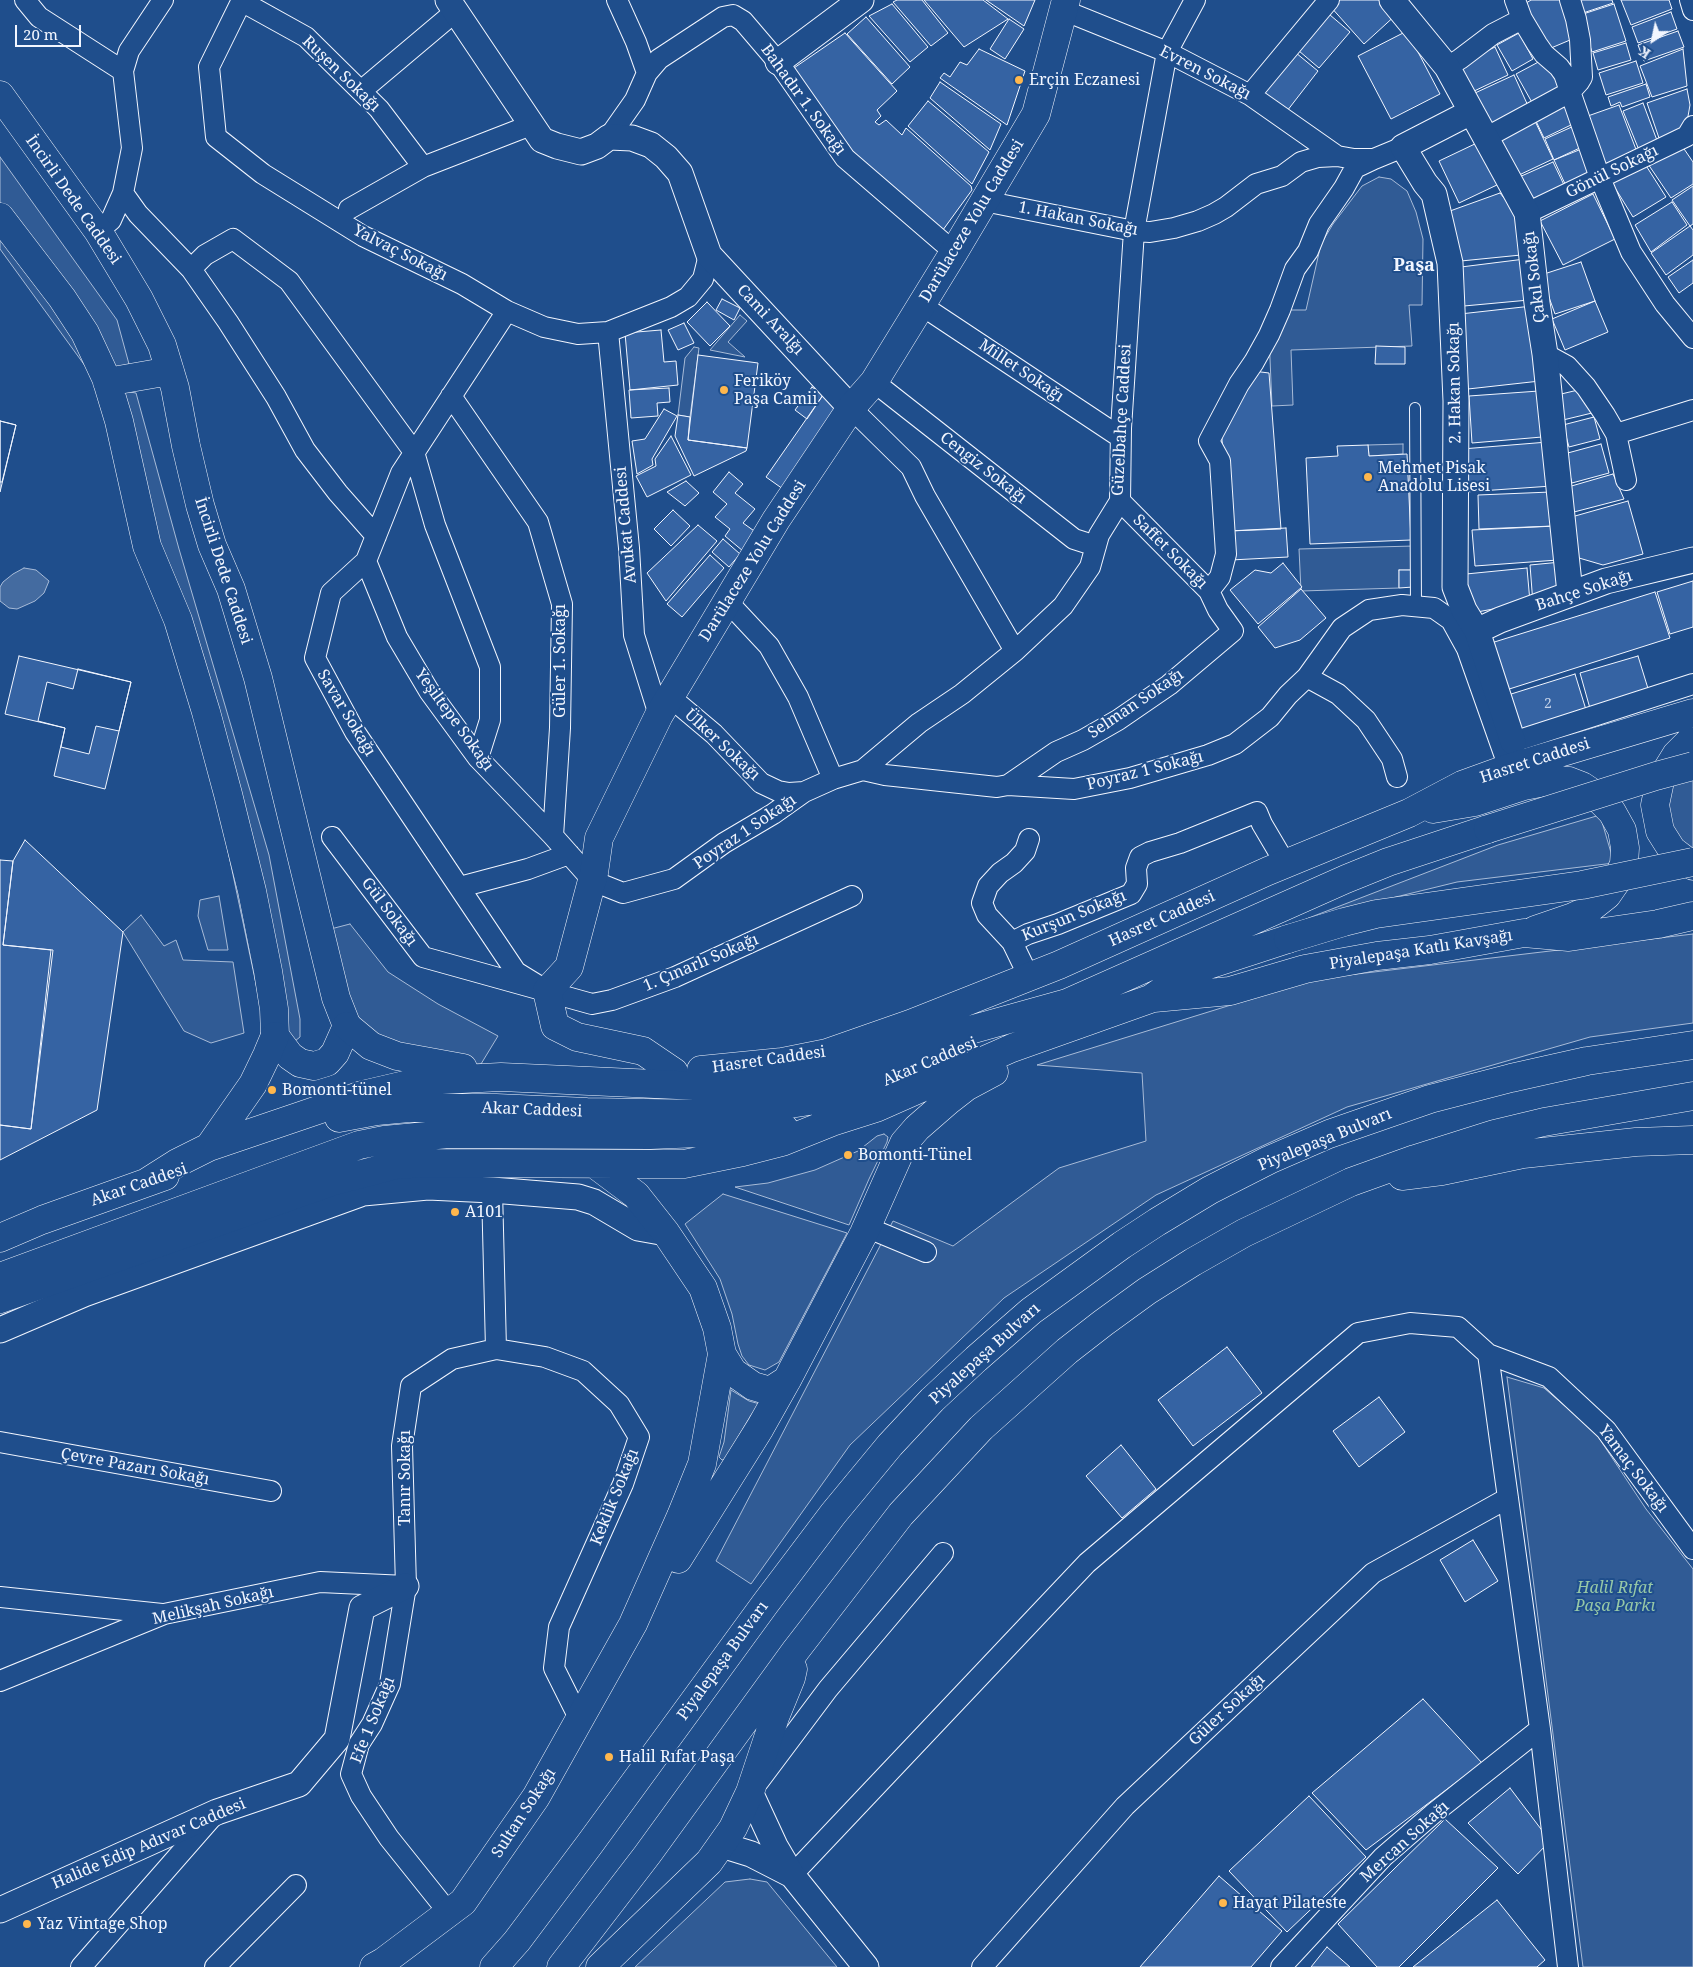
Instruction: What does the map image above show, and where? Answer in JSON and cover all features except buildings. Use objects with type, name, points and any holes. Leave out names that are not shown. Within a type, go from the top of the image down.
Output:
[{"type":"main road","name":"Darülaceze Yolu Caddesi","points":[[547,991],[569,967],[593,881],[599,838],[664,706],[776,520],[851,408],[874,382],[1036,114],[1064,5]]},
{"type":"main road","name":"İncirli Dede Caddesi","points":[[0,95],[98,231],[139,299],[162,345],[175,388],[200,505],[212,545],[231,589],[258,678],[336,998],[347,1026]]},
{"type":"main road","points":[[0,217],[62,298],[85,333],[108,382],[119,421],[147,546],[178,620],[206,712],[252,891],[268,971],[274,1009],[275,1036],[268,1055],[253,1084],[209,1147]]},
{"type":"main road","points":[[108,382],[170,371]]},
{"type":"main road","name":"Hasret Caddesi","points":[[620,1082],[649,1073],[738,1068],[827,1053],[910,1024],[1029,977],[1285,863],[1409,813],[1511,755],[1693,713]]},
{"type":"main road","points":[[1693,738],[1676,755],[1660,781],[1655,805],[1660,831],[1672,850],[1693,864]]},
{"type":"main road","points":[[147,1182],[177,1163],[209,1147],[305,1113],[397,1086],[422,1081],[501,1077],[721,1087],[770,1086],[830,1076],[876,1062],[952,1034],[1067,1003],[1388,862],[1656,776],[1693,766]]},
{"type":"main road","points":[[1409,813],[1475,802],[1524,786],[1556,780],[1569,781],[1582,786],[1594,794],[1612,812],[1622,830],[1625,848],[1624,864],[1616,882],[1607,895],[1588,910],[1524,933]]},
{"type":"main road","points":[[0,1299],[331,1182],[396,1165],[425,1163],[684,1164],[782,1142],[832,1122],[876,1108],[1012,1048],[1150,999],[1192,970],[1288,939],[1376,914],[1582,885],[1693,864]]},
{"type":"main road","name":"Piyalepaşa Katlı Kavşağı","points":[[1150,999],[1230,991],[1305,969],[1377,956],[1430,950],[1524,933],[1569,937],[1658,924],[1693,916]]},
{"type":"main road","points":[[547,991],[556,1026],[577,1037],[642,1051],[674,1072]]},
{"type":"main road","name":"Akar Caddesi","points":[[0,1238],[147,1182],[294,1131],[343,1117],[409,1108],[452,1107],[706,1114],[751,1110],[820,1100],[870,1087],[942,1058],[1067,1003]]},
{"type":"main road","points":[[275,1036],[290,1056],[300,1063],[314,1066],[326,1062],[336,1053],[347,1026],[371,1046],[397,1056],[501,1077]]},
{"type":"main road","name":"Piyalepaşa Bulvarı","points":[[494,1967],[590,1845],[765,1604],[840,1506],[890,1445],[932,1400],[1031,1311],[1122,1244],[1210,1190],[1261,1164],[1328,1134],[1430,1099],[1512,1078],[1587,1061],[1693,1045]]},
{"type":"main road","points":[[633,1624],[677,1560],[760,1428],[866,1227],[904,1143],[923,1122],[966,1087],[1004,1066],[1012,1048]]},
{"type":"main road","points":[[561,1967],[647,1855],[796,1650],[896,1521],[981,1428],[1067,1350],[1147,1291],[1193,1262],[1244,1233],[1351,1182],[1494,1134],[1544,1122],[1693,1096]]},
{"type":"main road","name":"Akar Caddesi","points":[[0,1277],[322,1157],[358,1145],[384,1140],[448,1134],[650,1135],[723,1133],[832,1122]]},
{"type":"main road","points":[[1351,1182],[1442,1171],[1523,1154],[1636,1142],[1693,1140]]},
{"type":"main road","points":[[596,1165],[636,1195],[666,1233],[703,1288],[717,1328],[722,1354],[733,1372],[753,1386],[770,1391],[787,1380]]},
{"type":"main road","points":[[0,1226],[75,1208]]},
{"type":"main road","points":[[633,1624],[702,1464],[722,1354]]},
{"type":"main road","name":"Sultan Sokağı","points":[[374,1967],[463,1902],[492,1863],[536,1797],[633,1624]]},
{"type":"main road","points":[[603,1965],[709,1862],[733,1828],[750,1792],[775,1717],[791,1678],[796,1650]]},
{"type":"street","points":[[25,0],[39,17],[123,71]]},
{"type":"street","points":[[98,231],[111,220],[123,193],[132,148],[123,71],[129,51],[163,0]]},
{"type":"street","points":[[361,91],[452,5],[542,140],[581,152],[597,146],[608,138],[635,100],[647,73],[636,42],[617,0]]},
{"type":"street","points":[[778,62],[861,0]]},
{"type":"street","name":"Güzelbahçe Caddesi","points":[[863,770],[919,723],[962,694],[1016,651],[1063,606],[1090,567],[1099,535],[1120,501],[1120,437],[1134,231],[1167,52],[1195,0]]},
{"type":"street","points":[[1250,95],[1329,0]]},
{"type":"street","name":"Çakıl Sokağı","points":[[1392,0],[1447,66],[1470,112],[1487,137],[1527,213],[1545,354],[1570,593]]},
{"type":"street","points":[[1515,0],[1522,19],[1537,44],[1564,74],[1600,178],[1631,252],[1665,304],[1693,338]]},
{"type":"street","points":[[1487,137],[1570,92],[1582,77],[1580,40],[1570,0]]},
{"type":"street","points":[[1690,0],[1693,10]]},
{"type":"street","name":"Ruşen Sokağı","points":[[241,1],[306,37],[379,109],[423,167]]},
{"type":"street","name":"Yalvaç Sokağı","points":[[241,1],[209,67],[216,137],[263,174],[362,236],[462,284],[507,311],[544,327],[578,334],[608,332],[671,307],[688,297],[703,279],[709,255]]},
{"type":"street","name":"Evren Sokağı","points":[[1064,5],[1167,52],[1250,95],[1337,156]]},
{"type":"street","name":"Bahadır 1. Sokağı","points":[[647,73],[659,59],[723,18],[733,15],[743,21],[778,62],[846,158],[954,252]]},
{"type":"street","points":[[1447,66],[1460,59],[1493,34],[1522,19]]},
{"type":"street","points":[[1552,59],[1560,58],[1573,51],[1580,40]]},
{"type":"street","name":"1. Hakan Sokağı","points":[[984,201],[1134,231],[1150,232],[1174,228],[1198,222],[1226,207],[1256,184],[1282,176],[1301,162],[1318,157],[1337,156],[1354,159],[1374,159],[1403,148],[1470,112]]},
{"type":"street","points":[[349,209],[423,167],[531,124]]},
{"type":"street","name":"Gönül Sokağı","points":[[1527,213],[1691,136]]},
{"type":"street","points":[[608,138],[632,138],[651,145],[666,157],[680,174],[709,255]]},
{"type":"street","name":"2. Hakan Sokağı","points":[[1403,148],[1434,194],[1450,263],[1456,410],[1455,587],[1464,610],[1478,631],[1511,755]]},
{"type":"street","points":[[1209,591],[1220,577],[1226,554],[1220,461],[1208,441],[1269,334],[1295,269],[1308,251],[1319,224],[1356,168],[1374,159]]},
{"type":"street","points":[[123,193],[138,214],[191,269],[228,322],[276,397],[305,450],[338,493],[376,536]]},
{"type":"street","points":[[191,269],[205,255],[233,239],[289,281],[414,452],[435,525],[490,667],[490,720],[478,758]]},
{"type":"street","name":"Cami Aralğı","points":[[709,255],[851,408]]},
{"type":"street","name":"Millet Sokağı","points":[[921,305],[1120,437]]},
{"type":"street","name":"Savar Sokağı","points":[[507,311],[401,473],[366,560],[331,593],[315,658],[355,732],[516,972],[547,991]]},
{"type":"street","name":"Avukat Caddesi","points":[[608,332],[634,635],[664,706]]},
{"type":"street","points":[[1545,354],[1567,366],[1586,387],[1616,434],[1626,480]]},
{"type":"street","name":"Cengiz Sokağı","points":[[874,382],[1074,539],[1096,546]]},
{"type":"street","name":"Güler 1. Sokağı","points":[[451,396],[538,522],[562,604],[560,728],[553,836]]},
{"type":"street","points":[[851,408],[911,468],[925,496],[1016,651]]},
{"type":"street","points":[[1616,434],[1693,410]]},
{"type":"street","name":"Saffet Sokağı","points":[[1120,501],[1209,591],[1218,610],[1233,631]]},
{"type":"street","name":"Yeşiltepe Sokağı","points":[[366,560],[397,637],[429,691],[478,758],[553,836],[593,881]]},
{"type":"street","name":"Bahçe Sokağı","points":[[1478,631],[1500,620],[1606,581],[1693,560]]},
{"type":"street","points":[[727,601],[769,646],[798,697],[833,779]]},
{"type":"street","name":"Poyraz 1 Sokağı","points":[[593,881],[623,893],[674,879],[724,843],[773,814],[804,792],[833,779],[863,770],[894,776],[997,786],[1074,789],[1130,778],[1208,755],[1235,744],[1270,717],[1288,695],[1307,677],[1342,628],[1369,610],[1402,605],[1434,608],[1451,620],[1467,648],[1511,755]]},
{"type":"street","name":"Selman Sokağı","points":[[1008,785],[1056,752],[1083,740],[1118,720],[1169,685],[1233,631]]},
{"type":"street","points":[[1307,677],[1338,694],[1366,720],[1392,759],[1397,777]]},
{"type":"street","name":"Hasret Caddesi","points":[[1511,755],[1693,684]]},
{"type":"street","name":"Ülker Sokağı","points":[[664,706],[714,734],[761,783],[789,794],[804,792]]},
{"type":"street","name":"Kurşun Sokağı","points":[[1029,977],[1012,942],[1131,894],[1137,884],[1136,868],[1140,857],[1257,812],[1285,863]]},
{"type":"street","name":"Gül Sokağı","points":[[332,837],[423,957],[547,991]]},
{"type":"street","points":[[1012,942],[987,916],[982,903],[988,886],[1025,851],[1029,839]]},
{"type":"street","points":[[460,887],[528,869],[569,854]]},
{"type":"street","name":"1. Çınarlı Sokağı","points":[[547,991],[592,1004],[612,1000],[675,977],[852,896]]},
{"type":"street","points":[[0,1330],[94,1291],[363,1192],[428,1186],[578,1197],[594,1202],[638,1228],[666,1233]]},
{"type":"street","points":[[492,1190],[496,1349]]},
{"type":"street","points":[[866,1227],[926,1252]]},
{"type":"street","points":[[792,1875],[1087,1563],[1358,1333],[1410,1322],[1458,1327],[1488,1354],[1540,1728],[1568,1967]]},
{"type":"street","name":"Tanır Sokağı","points":[[406,1586],[402,1446],[410,1386],[452,1359],[496,1349]]},
{"type":"street","name":"Keklik Sokağı","points":[[496,1349],[545,1357],[583,1371],[619,1404],[639,1437],[623,1484],[559,1627],[554,1668],[580,1720]]},
{"type":"street","name":"Yamaç Sokağı","points":[[1488,1354],[1549,1377],[1606,1430],[1693,1549]]},
{"type":"street","name":"Çevre Pazarı Sokağı","points":[[0,1442],[271,1491]]},
{"type":"street","name":"Güler Sokağı","points":[[982,1967],[1125,1806],[1374,1573],[1508,1498]]},
{"type":"street","points":[[866,1967],[792,1875],[750,1792],[828,1688],[943,1553]]},
{"type":"street","name":"Melikşah Sokağı","points":[[0,1681],[164,1614],[320,1582],[406,1586]]},
{"type":"street","name":"Halide Edip Adıvar Caddesi","points":[[0,1910],[216,1812],[299,1784],[337,1739],[362,1608],[406,1586]]},
{"type":"street","name":"Efe 1 Sokağı","points":[[406,1586],[390,1684],[372,1724],[359,1744],[351,1774],[361,1796],[390,1838],[449,1913]]},
{"type":"street","points":[[0,1598],[164,1614]]},
{"type":"street","name":"Mercan Sokağı","points":[[1281,1967],[1382,1857],[1540,1728]]},
{"type":"street","points":[[81,1967],[216,1812]]},
{"type":"street","points":[[722,1845],[751,1854],[792,1875]]},
{"type":"street","points":[[215,1967],[296,1885]]},
{"type":"lane","points":[[1415,408],[1416,606]]},
{"type":"green space","points":[[0,157],[117,320],[129,364],[91,374],[0,249]]},
{"type":"green space","points":[[1379,177],[1391,179],[1407,191],[1416,212],[1423,239],[1422,305],[1409,305],[1412,346],[1291,350],[1293,405],[1272,406],[1269,335],[1280,310],[1306,310],[1321,244],[1333,224],[1362,186]]},
{"type":"green space","points":[[740,315],[747,321],[728,342],[745,357],[710,350]]},
{"type":"green space","points":[[694,347],[699,348],[690,417],[678,415],[685,358]]},
{"type":"green space","points":[[124,391],[136,393],[179,549],[269,855],[300,1019],[300,1037],[290,1045],[264,1022],[189,666]]},
{"type":"green space","points":[[1403,444],[1403,454],[1369,456],[1368,445]]},
{"type":"green space","points":[[1414,546],[1413,570],[1399,570],[1399,588],[1301,591],[1299,549]]},
{"type":"green space","points":[[1693,761],[1693,855],[1668,831],[1666,806],[1673,781]]},
{"type":"green space","points":[[1600,815],[1614,863],[1457,882],[1306,919],[1498,845]]},
{"type":"green space","points":[[219,896],[228,950],[208,950],[198,916],[200,900]]},
{"type":"green space","points":[[141,915],[164,946],[176,940],[183,960],[233,962],[244,1033],[211,1043],[184,1031],[123,932]]},
{"type":"green space","points":[[350,924],[388,972],[438,1004],[498,1036],[481,1064],[454,1065],[347,1026],[323,931]]},
{"type":"green space","points":[[1693,934],[1693,1023],[1590,1037],[1347,1107],[1156,1195],[1004,1298],[850,1445],[751,1584],[716,1561],[893,1221],[953,1246],[1059,1168],[1146,1141],[1142,1073],[1037,1065],[1315,979]]},
{"type":"green space","points":[[884,1134],[888,1137],[887,1142],[849,1225],[735,1187],[768,1183],[815,1170],[858,1151],[877,1136]]},
{"type":"green space","points":[[723,1194],[847,1233],[779,1362],[765,1370],[749,1365],[742,1356],[732,1314],[720,1279],[685,1224]]},
{"type":"green space","name":"Halil Rıfat Paşa Parkı","points":[[1507,1377],[1544,1388],[1595,1432],[1646,1509],[1693,1569],[1693,1967],[1583,1967]]},
{"type":"green space","points":[[731,1390],[749,1401],[760,1404],[751,1415],[725,1459],[722,1460],[719,1457],[724,1442]]},
{"type":"green space","points":[[750,1879],[767,1882],[837,1967],[635,1967],[725,1882]]},
{"type":"shaded area","points":[[24,568],[36,570],[49,581],[44,593],[35,601],[17,609],[9,608],[0,601],[0,587],[13,574]]},
{"type":"place","name":"Erçin Eczanesi","points":[[1019,80]]},
{"type":"place","name":"Feriköy Paşa Camii","points":[[724,390]]},
{"type":"place","name":"Mehmet Pisak Anadolu Lisesi","points":[[1368,477]]},
{"type":"place","name":"Bomonti-tünel","points":[[272,1090]]},
{"type":"place","name":"Bomonti-Tünel","points":[[848,1155]]},
{"type":"place","name":"A101","points":[[455,1212]]},
{"type":"place","name":"Halil Rıfat Paşa","points":[[609,1757]]},
{"type":"place","name":"Hayat Pilateste","points":[[1223,1903]]},
{"type":"place","name":"Yaz Vintage Shop","points":[[27,1924]]},
{"type":"district","name":"Paşa","points":[[1414,266]]}]
